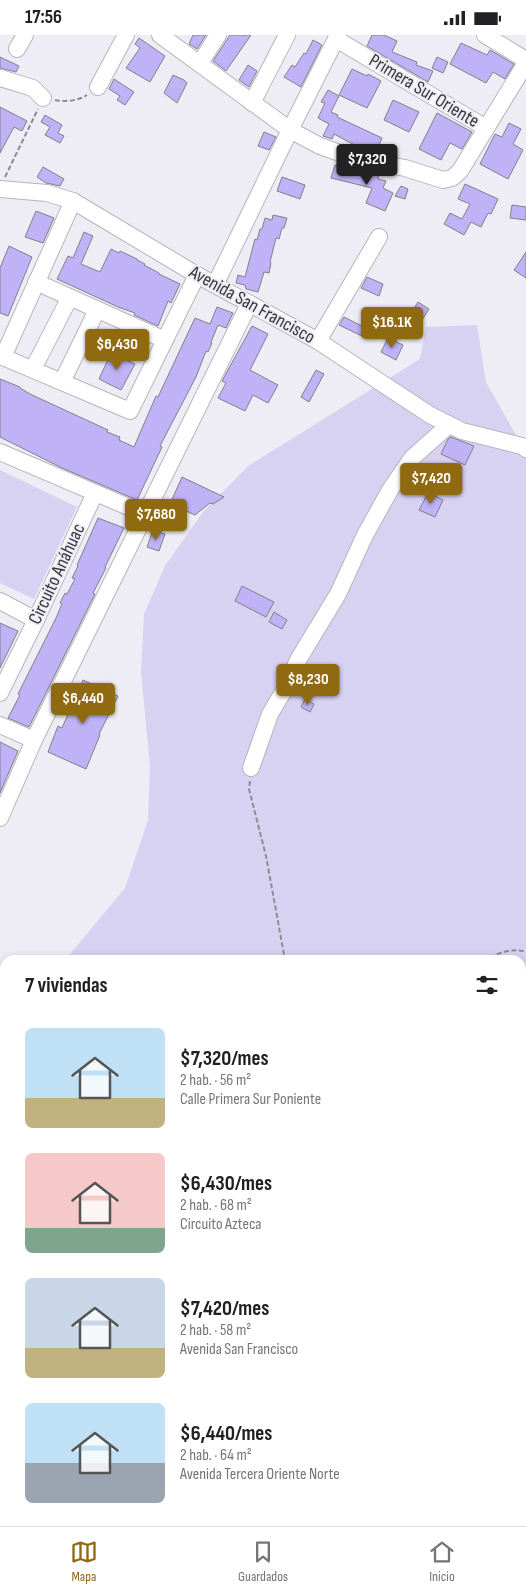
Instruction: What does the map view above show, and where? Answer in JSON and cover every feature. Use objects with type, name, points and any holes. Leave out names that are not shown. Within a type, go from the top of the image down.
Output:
[{"type":"street","points":[[98,87],[126,35]]},
{"type":"street","points":[[160,35],[290,130],[320,146],[354,157],[405,168],[443,180],[452,178],[460,171],[526,62],[485,35]]},
{"type":"street","points":[[200,63],[218,35]]},
{"type":"street","points":[[252,103],[287,35]]},
{"type":"street","points":[[214,285],[337,37]]},
{"type":"street","name":"Primera Sur Oriente","points":[[337,37],[486,128]]},
{"type":"street","points":[[0,78],[32,88],[43,98]]},
{"type":"street","name":"Avenida San Francisco","points":[[2,185],[47,193],[73,201],[214,285],[318,341],[430,415],[462,431],[525,446]]},
{"type":"street","points":[[73,201],[3,357],[130,411],[197,275]]},
{"type":"street","points":[[318,341],[379,237]]},
{"type":"street","points":[[36,282],[165,340]]},
{"type":"street","points":[[32,369],[70,297]]},
{"type":"street","points":[[0,818],[34,739],[249,304]]},
{"type":"street","points":[[62,382],[97,310]]},
{"type":"street","points":[[251,768],[270,714],[286,687],[298,660],[338,594],[365,535],[390,490],[412,458],[449,425]]},
{"type":"street","points":[[0,452],[145,514]]},
{"type":"street","name":"Circuito Anáhuac","points":[[0,693],[95,493]]},
{"type":"street","points":[[0,601],[36,620]]},
{"type":"street","points":[[0,725],[34,739]]},
{"type":"path","points":[[2,185],[43,98],[64,101],[83,98],[98,87]]},
{"type":"path","points":[[251,768],[250,789],[266,856],[284,955]]},
{"type":"path","points":[[495,955],[518,949],[526,952]]},
{"type":"shaded area","points":[[477,325],[486,382],[526,453],[526,955],[69,955],[125,888],[148,820],[150,766],[141,672],[144,614],[165,566],[203,512],[248,466],[420,359],[426,327]]},
{"type":"shaded area","points":[[0,470],[77,507],[34,599],[0,583]]},
{"type":"building","points":[[193,35],[206,35],[197,49],[189,44]]},
{"type":"building","points":[[230,35],[251,35],[226,71],[213,61]]},
{"type":"building","points":[[372,35],[384,35],[397,41],[392,52],[417,62],[416,65],[433,71],[428,82],[367,46]]},
{"type":"building","points":[[139,38],[165,56],[150,82],[126,68],[140,48],[135,44]]},
{"type":"building","points":[[313,40],[322,45],[301,87],[284,77],[292,65],[295,67],[304,53],[306,54]]},
{"type":"building","points":[[461,43],[487,55],[490,50],[514,64],[505,79],[493,72],[486,83],[450,64]]},
{"type":"building","points":[[0,57],[19,66],[16,72],[0,68]]},
{"type":"building","points":[[437,57],[448,62],[443,73],[432,68]]},
{"type":"building","points":[[248,65],[257,71],[249,87],[239,80]]},
{"type":"building","points":[[352,69],[381,81],[367,108],[339,95]]},
{"type":"building","points":[[173,75],[187,83],[177,103],[164,93]]},
{"type":"building","points":[[114,79],[134,92],[125,105],[117,100],[120,96],[109,89]]},
{"type":"building","points":[[328,90],[339,96],[331,112],[338,115],[337,117],[382,138],[376,152],[365,147],[364,150],[334,134],[332,139],[323,136],[329,124],[318,118],[325,103],[321,102]]},
{"type":"building","points":[[393,100],[419,112],[409,132],[384,120]]},
{"type":"building","points":[[0,107],[27,121],[22,131],[14,127],[0,153]]},
{"type":"building","points":[[437,113],[472,132],[462,149],[450,143],[441,160],[419,149]]},
{"type":"building","points":[[45,115],[62,125],[58,133],[64,136],[60,143],[45,135],[50,127],[41,122]]},
{"type":"building","points":[[509,123],[521,129],[513,144],[523,150],[508,179],[480,164],[495,134],[502,137]]},
{"type":"building","points":[[264,132],[276,137],[269,150],[258,146]]},
{"type":"building","points":[[335,165],[350,170],[349,173],[366,177],[367,171],[379,174],[378,179],[386,181],[383,188],[393,193],[385,211],[366,203],[372,188],[331,178]]},
{"type":"building","points":[[43,167],[64,179],[60,186],[46,183],[37,177]]},
{"type":"building","points":[[282,177],[305,185],[300,199],[277,191]]},
{"type":"building","points":[[465,184],[498,199],[491,214],[488,213],[481,227],[471,222],[464,235],[444,224],[450,213],[462,219],[470,204],[458,199]]},
{"type":"building","points":[[401,186],[408,189],[405,199],[395,196]]},
{"type":"building","points":[[512,205],[526,207],[526,220],[510,218]]},
{"type":"building","points":[[36,211],[54,218],[43,243],[25,237]]},
{"type":"building","points":[[273,215],[287,218],[279,239],[276,238],[269,273],[264,272],[258,292],[246,289],[245,285],[236,283],[238,275],[245,277],[255,239],[257,240],[265,218],[272,220]]},
{"type":"building","points":[[84,232],[93,236],[81,264],[100,272],[111,249],[137,259],[159,274],[180,284],[171,303],[168,301],[158,326],[134,315],[135,313],[57,279],[68,256],[73,258]]},
{"type":"building","points":[[9,246],[32,257],[8,316],[0,313],[0,268]]},
{"type":"building","points":[[526,252],[526,278],[514,270]]},
{"type":"building","points":[[367,277],[383,284],[379,296],[361,288]]},
{"type":"building","points":[[418,302],[429,309],[422,320],[411,313]]},
{"type":"building","points":[[217,307],[233,313],[226,328],[218,325],[208,352],[206,351],[196,377],[160,446],[162,447],[137,500],[62,468],[0,437],[0,379],[108,430],[107,432],[120,437],[119,440],[134,447],[156,396],[158,397],[195,318],[210,324]]},
{"type":"building","points":[[344,317],[370,330],[366,338],[339,325]]},
{"type":"building","points":[[252,326],[268,334],[250,370],[278,385],[268,403],[253,395],[245,411],[218,398],[226,383],[222,381]]},
{"type":"building","points":[[388,338],[403,345],[396,360],[381,352]]},
{"type":"building","points":[[111,353],[135,364],[121,390],[99,379]]},
{"type":"building","points":[[316,370],[324,374],[309,402],[301,397]]},
{"type":"building","points":[[451,437],[474,446],[465,465],[441,454],[448,439]]},
{"type":"building","points":[[182,477],[224,497],[213,504],[210,503],[195,515],[170,504]]},
{"type":"building","points":[[428,493],[443,500],[435,517],[419,510]]},
{"type":"building","points":[[98,518],[124,528],[93,593],[95,594],[29,727],[8,718],[56,618],[62,604],[60,603],[75,579],[72,578]]},
{"type":"building","points":[[153,530],[165,534],[159,551],[147,547]]},
{"type":"building","points":[[242,586],[274,602],[266,617],[235,601]]},
{"type":"building","points":[[274,612],[287,620],[282,629],[269,622]]},
{"type":"building","points":[[0,623],[18,631],[0,668]]},
{"type":"building","points":[[83,680],[118,696],[99,734],[86,769],[48,752],[58,726],[62,728]]},
{"type":"building","points":[[305,699],[314,704],[310,712],[301,707]]},
{"type":"building","points":[[0,742],[18,751],[0,793]]}]
